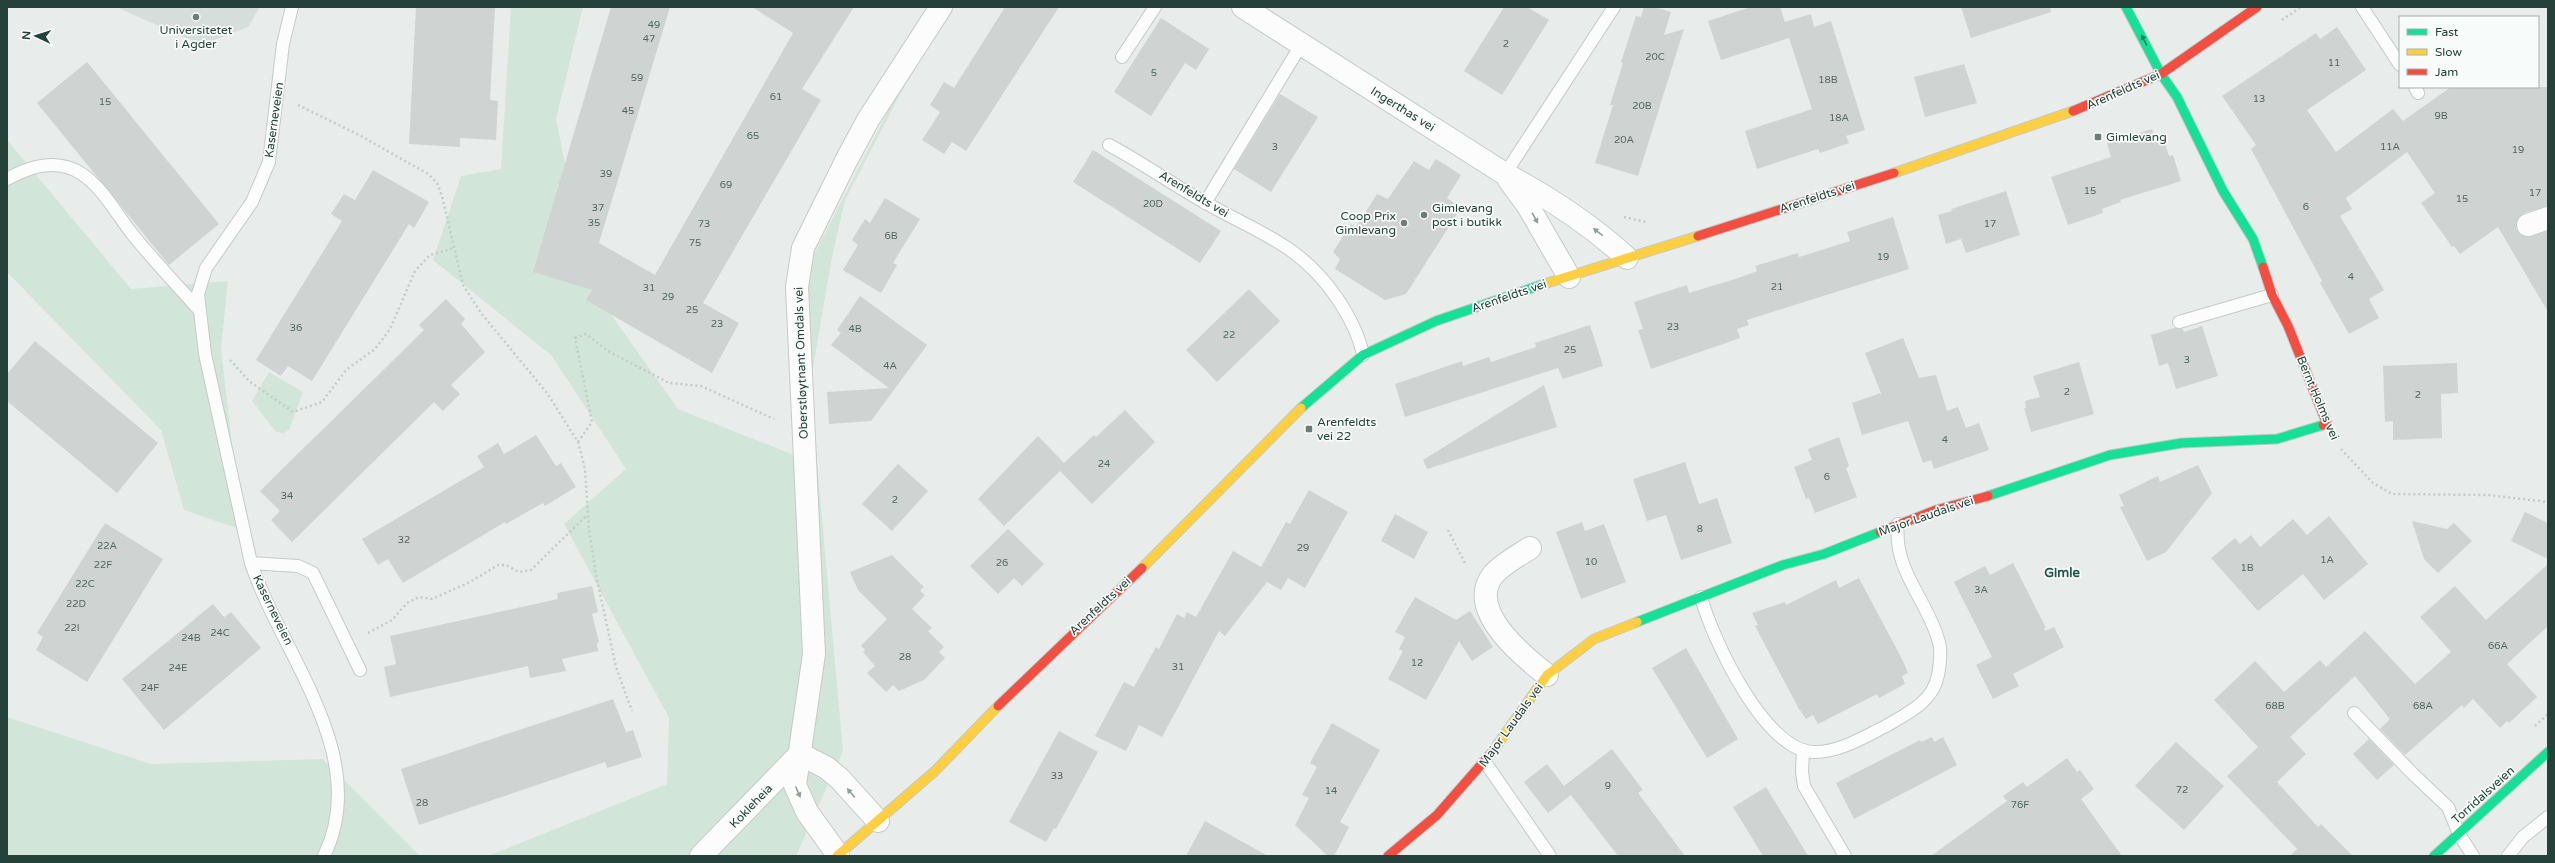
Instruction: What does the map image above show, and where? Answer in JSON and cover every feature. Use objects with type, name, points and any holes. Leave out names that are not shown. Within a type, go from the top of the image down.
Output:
[{"type":"street","name":"Oberstløytnant Omdals vei","points":[[838,856],[807,812],[795,785],[814,654],[797,287],[803,248],[868,120],[941,7]]},
{"type":"street","name":"Ingerthas vei","points":[[1243,7],[1505,174],[1546,196],[1578,217],[1627,258]]},
{"type":"street","name":"Bernt Holms vei","points":[[2126,7],[2161,74],[2177,97],[2223,191],[2252,239],[2272,295],[2288,326],[2327,424]]},
{"type":"street","name":"Arenfeldts vei","points":[[838,856],[935,771],[1018,685],[1163,548],[1294,414],[1363,355],[1436,321],[1954,153],[2086,106],[2161,74],[2257,7]]},
{"type":"street","name":"Ingerthas vei","points":[[1505,174],[1528,206],[1569,277]]},
{"type":"street","points":[[2528,225],[2548,218]]},
{"type":"street","name":"Major Laudals vei","points":[[1388,856],[1437,815],[1485,762],[1547,675],[1594,639],[1783,565],[1824,554],[1898,524],[2110,454],[2182,443],[2276,439],[2327,424]]},
{"type":"street","name":"Major Laudals vei","points":[[1530,548],[1493,576],[1487,590],[1488,608],[1501,634],[1525,658],[1547,675]]},
{"type":"street","name":"Torridalsveien","points":[[2434,856],[2548,752]]},
{"type":"street","points":[[800,754],[827,768],[840,779],[878,821]]},
{"type":"street","name":"Kokleheia","points":[[700,856],[800,754]]},
{"type":"lane","name":"Kaserneveien","points":[[292,7],[283,44],[269,162],[252,202],[206,268],[198,294],[206,354],[251,563],[258,583],[294,654],[328,733],[337,776],[337,818],[324,856]]},
{"type":"lane","points":[[1122,57],[1155,7]]},
{"type":"lane","points":[[1505,174],[1614,7]]},
{"type":"lane","points":[[2362,7],[2399,63]]},
{"type":"lane","points":[[1205,203],[1301,45]]},
{"type":"lane","name":"Arenfeldts vei","points":[[1109,145],[1138,160],[1205,203],[1296,252],[1322,276],[1344,308],[1359,336],[1363,355]]},
{"type":"lane","points":[[7,179],[24,170],[43,165],[62,166],[82,174],[96,187],[134,235],[200,311]]},
{"type":"lane","points":[[2179,322],[2272,295]]},
{"type":"lane","points":[[1701,597],[1707,616],[1742,688],[1773,731],[1785,742],[1803,750],[1833,750],[1902,717],[1923,702],[1929,695],[1938,676],[1938,639],[1898,551],[1898,524]]},
{"type":"lane","points":[[251,563],[298,566],[313,573],[360,670]]},
{"type":"lane","points":[[2354,713],[2413,774],[2448,806],[2458,834],[2473,856]]},
{"type":"lane","points":[[1803,750],[1802,772],[1804,786],[1845,856]]},
{"type":"lane","points":[[1485,762],[1550,856]]},
{"type":"lane","points":[[2508,856],[2523,838],[2548,817]]},
{"type":"path","points":[[2275,25],[2301,7]]},
{"type":"path","points":[[277,97],[320,115],[428,174],[437,183],[442,196],[463,285],[481,313],[547,393],[578,442],[585,469],[588,514],[596,575],[616,667],[632,711]]},
{"type":"path","points":[[1618,215],[1652,224]]},
{"type":"path","points":[[206,354],[227,356],[249,381],[293,412],[322,402],[346,370],[375,349],[390,328],[414,271],[430,255],[454,248]]},
{"type":"path","points":[[578,442],[592,422],[574,338],[586,334],[608,351],[669,383],[701,386],[757,409],[804,436]]},
{"type":"path","name":"Bernt Holms vei","points":[[2327,424],[2340,448],[2373,483],[2392,494],[2488,495],[2548,502]]},
{"type":"path","points":[[347,644],[392,620],[407,603],[419,597],[432,599],[470,582],[498,565],[506,565],[519,572],[530,570],[588,514]]},
{"type":"shaded area","name":"Universitetet i Agder","points":[[116,7],[260,7],[248,27],[202,45]]},
{"type":"green space","points":[[511,7],[583,7],[556,119],[589,283],[678,409],[804,459],[797,287],[942,7],[930,37],[845,200],[832,257],[810,385],[843,751],[796,856],[488,856],[667,784],[669,718],[564,524],[626,469],[551,355],[433,260],[461,176],[501,169]]},
{"type":"green space","points":[[7,140],[131,289],[228,281],[221,349],[242,530],[184,510],[161,430],[7,272]]},
{"type":"green space","points":[[269,372],[303,392],[289,430],[284,433],[276,432],[252,401]]},
{"type":"green space","points":[[7,717],[151,764],[323,759],[420,856],[7,856]]},
{"type":"building","points":[[416,7],[495,7],[490,100],[498,101],[496,140],[460,138],[460,147],[409,144]]},
{"type":"building","points":[[611,7],[670,7],[599,243],[655,275],[793,33],[752,7],[854,7],[802,89],[821,100],[703,303],[739,323],[712,373],[586,300],[592,290],[533,272]]},
{"type":"building","points":[[1005,7],[1059,7],[966,151],[952,142],[944,154],[922,140],[940,112],[930,105],[944,82],[954,88]]},
{"type":"building","points":[[1504,7],[1527,7],[1549,20],[1502,95],[1464,71]]},
{"type":"building","points":[[1644,7],[1654,7],[1671,12],[1664,35],[1684,29],[1638,176],[1595,163],[1613,105],[1610,105],[1623,63],[1621,62],[1636,16],[1641,17]]},
{"type":"building","points":[[1750,7],[1780,7],[1785,22],[1811,14],[1814,27],[1831,21],[1865,130],[1846,136],[1849,143],[1820,153],[1818,149],[1757,169],[1745,131],[1812,109],[1789,38],[1721,60],[1708,21]]},
{"type":"building","points":[[1961,7],[2050,7],[2051,12],[1971,38]]},
{"type":"building","points":[[1161,18],[1209,49],[1196,70],[1185,63],[1151,116],[1114,92]]},
{"type":"building","points":[[2337,27],[2366,70],[2307,110],[2336,152],[2393,109],[2403,121],[2450,88],[2548,87],[2548,206],[2524,213],[2516,223],[2516,229],[2525,237],[2548,231],[2548,312],[2498,227],[2460,254],[2454,246],[2452,247],[2421,203],[2435,193],[2407,152],[2346,198],[2352,209],[2340,216],[2384,290],[2369,299],[2379,318],[2349,334],[2320,283],[2322,281],[2251,149],[2256,145],[2222,96],[2316,33],[2320,39]]},
{"type":"building","points":[[87,62],[219,224],[169,265],[37,103]]},
{"type":"building","points":[[1964,64],[1977,103],[1925,117],[1914,77]]},
{"type":"building","points":[[1280,94],[1318,117],[1271,192],[1234,169]]},
{"type":"building","points":[[2152,129],[2157,143],[2164,140],[2169,156],[2173,155],[2181,181],[2120,200],[2121,202],[2102,209],[2103,213],[2068,225],[2051,177],[2111,157],[2107,143]]},
{"type":"building","points":[[1093,150],[1221,231],[1200,263],[1073,182]]},
{"type":"building","points":[[1436,159],[1461,175],[1447,198],[1461,208],[1406,294],[1385,300],[1335,269],[1340,259],[1333,252],[1351,224],[1356,227],[1377,194],[1388,199],[1414,161],[1429,170]]},
{"type":"building","points":[[373,170],[429,202],[414,228],[409,224],[312,381],[288,366],[281,376],[256,360],[342,221],[331,214],[344,194],[355,200]]},
{"type":"building","points":[[2006,191],[2020,235],[1966,253],[1961,239],[1946,244],[1938,215],[1952,211],[1951,209]]},
{"type":"building","points":[[885,198],[920,219],[893,263],[897,265],[881,293],[843,270],[858,245],[852,240],[865,219],[870,223]]},
{"type":"building","points":[[1893,217],[1909,269],[1747,320],[1749,325],[1737,329],[1740,338],[1651,369],[1638,330],[1643,329],[1634,302],[1687,285],[1689,293],[1738,278],[1757,271],[1755,266],[1798,253],[1799,257],[1850,241],[1847,232]]},
{"type":"building","points":[[1249,289],[1280,321],[1217,382],[1186,350]]},
{"type":"building","points":[[860,296],[927,345],[871,421],[829,424],[827,392],[889,388],[831,345],[841,333],[837,330]]},
{"type":"building","points":[[446,299],[465,319],[461,324],[485,352],[451,385],[460,394],[443,411],[434,402],[292,542],[271,520],[280,511],[260,491],[424,330],[419,325]]},
{"type":"building","points":[[1590,325],[1603,366],[1563,379],[1558,368],[1405,417],[1395,384],[1462,361],[1463,366],[1489,357],[1491,362],[1536,347],[1535,343]]},
{"type":"building","points":[[2202,326],[2218,376],[2176,389],[2168,363],[2159,366],[2151,335],[2174,328],[2183,329],[2184,332]]},
{"type":"building","points":[[1903,338],[1919,378],[1936,375],[1947,411],[1958,407],[1966,428],[1979,423],[1989,450],[1934,469],[1931,460],[1923,463],[1908,421],[1862,435],[1852,403],[1881,393],[1865,353]]},
{"type":"building","points":[[35,341],[158,443],[117,493],[7,401],[7,374]]},
{"type":"building","points":[[2079,362],[2094,414],[2031,432],[2024,408],[2026,408],[2025,401],[2040,397],[2033,376]]},
{"type":"building","points":[[2457,363],[2458,393],[2441,394],[2442,438],[2393,440],[2393,421],[2385,422],[2383,366]]},
{"type":"building","points":[[1544,385],[1557,427],[1427,469],[1423,460]]},
{"type":"building","points":[[1125,410],[1155,442],[1092,504],[1060,471],[1004,526],[978,499],[1038,436],[1064,463],[1094,435],[1096,437]]},
{"type":"building","points":[[536,435],[556,466],[561,463],[576,487],[545,506],[543,503],[506,524],[505,522],[403,583],[388,559],[378,565],[362,539],[484,467],[477,456],[498,443],[504,454]]},
{"type":"building","points":[[1839,437],[1849,466],[1846,468],[1857,497],[1815,513],[1809,498],[1806,499],[1794,467],[1812,460],[1808,449]]},
{"type":"building","points":[[1685,462],[1699,504],[1717,498],[1732,543],[1681,560],[1666,515],[1647,521],[1633,479]]},
{"type":"building","points":[[898,464],[928,491],[892,531],[862,504]]},
{"type":"building","points":[[2198,465],[2212,493],[2166,552],[2147,561],[2120,507],[2124,506],[2119,495],[2158,476],[2160,482]]},
{"type":"building","points":[[1309,490],[1348,512],[1305,588],[1288,578],[1281,590],[1267,582],[1225,636],[1219,631],[1162,737],[1139,725],[1126,751],[1095,736],[1124,682],[1134,687],[1156,647],[1159,649],[1177,614],[1184,618],[1187,612],[1196,617],[1233,551],[1261,567],[1286,522],[1290,524]]},
{"type":"building","points":[[2525,512],[2548,523],[2548,559],[2511,541]]},
{"type":"building","points":[[1395,514],[1428,532],[1414,559],[1381,541]]},
{"type":"building","points":[[2329,516],[2368,564],[2324,600],[2303,574],[2258,611],[2211,558],[2235,538],[2240,544],[2251,535],[2260,547],[2293,519],[2307,535]]},
{"type":"building","points":[[2412,521],[2447,529],[2454,523],[2472,541],[2438,573],[2424,559]]},
{"type":"building","points":[[1582,522],[1585,531],[1604,524],[1626,582],[1581,599],[1556,532]]},
{"type":"building","points":[[105,523],[163,559],[87,682],[36,650],[43,637],[37,633]]},
{"type":"building","points":[[1008,529],[1044,564],[1022,586],[1014,578],[998,594],[970,566]]},
{"type":"building","points":[[892,555],[924,587],[920,591],[925,595],[912,609],[932,628],[928,631],[944,647],[939,652],[945,658],[924,680],[899,691],[893,685],[886,692],[867,673],[875,666],[863,652],[865,650],[861,646],[887,619],[858,590],[850,572]]},
{"type":"building","points":[[2013,563],[2046,628],[2044,628],[2045,631],[2054,627],[2064,647],[2013,674],[2019,686],[1993,699],[1976,665],[1992,657],[1954,582],[1985,566],[1990,575]]},
{"type":"building","points":[[2548,564],[2548,626],[2507,664],[2537,697],[2509,723],[2507,721],[2500,728],[2473,699],[2464,708],[2462,705],[2405,755],[2380,729],[2390,719],[2355,676],[2290,737],[2306,754],[2277,782],[2318,827],[2321,824],[2353,856],[2290,856],[2297,849],[2227,776],[2258,747],[2214,700],[2255,661],[2284,692],[2320,660],[2326,667],[2365,631],[2415,684],[2451,652],[2420,617],[2455,586],[2486,620]]},
{"type":"building","points":[[1859,578],[1903,661],[1908,673],[1902,676],[1905,684],[1879,698],[1877,694],[1818,724],[1813,715],[1806,719],[1799,709],[1755,626],[1758,625],[1752,613],[1785,602],[1786,605],[1836,580],[1839,588]]},
{"type":"building","points":[[592,586],[598,612],[592,614],[599,642],[597,643],[598,651],[562,659],[566,671],[530,678],[528,666],[390,697],[384,667],[396,664],[390,636],[558,599],[557,593]]},
{"type":"building","points":[[1415,597],[1456,620],[1470,611],[1493,647],[1472,661],[1459,641],[1426,700],[1388,679],[1403,651],[1399,649],[1405,637],[1395,632]]},
{"type":"building","points":[[213,604],[224,617],[231,612],[261,648],[164,730],[122,679]]},
{"type":"building","points":[[1686,648],[1738,739],[1707,758],[1652,668]]},
{"type":"building","points":[[613,699],[626,732],[633,730],[642,757],[607,768],[605,762],[419,825],[401,769]]},
{"type":"building","points":[[1332,723],[1380,750],[1340,822],[1349,827],[1334,856],[1328,856],[1295,825],[1309,798],[1302,795],[1317,767],[1310,763]]},
{"type":"building","points":[[1059,731],[1098,752],[1056,829],[1054,828],[1046,842],[1009,822]]},
{"type":"building","points":[[1932,737],[1934,742],[1943,737],[1957,765],[1854,819],[1836,783],[1920,740],[1921,742]]},
{"type":"building","points":[[2369,739],[2394,765],[2377,780],[2353,754]]},
{"type":"building","points":[[2176,742],[2224,786],[2184,830],[2135,786]]},
{"type":"building","points":[[1612,749],[1643,790],[1638,793],[1685,856],[1618,856],[1571,795],[1548,813],[1524,782],[1547,764],[1564,786]]},
{"type":"building","points":[[2067,758],[2077,772],[2080,770],[2094,789],[2081,799],[2122,856],[1931,856],[2007,801],[2003,796],[2023,782],[2027,787]]},
{"type":"building","points":[[1766,787],[1808,856],[1763,856],[1733,807]]},
{"type":"building","points":[[1205,821],[1268,856],[1186,856]]},
{"type":"traffic: fast","points":[[2126,7],[2161,74],[2177,97],[2223,191],[2253,239],[2263,267]]},
{"type":"traffic: fast","points":[[1301,408],[1363,355],[1436,321],[1544,284]]},
{"type":"traffic: fast","points":[[1988,496],[2110,455],[2182,443],[2277,439],[2323,425]]},
{"type":"traffic: fast","points":[[1637,622],[1783,565],[1824,554],[1880,532]]},
{"type":"traffic: fast","points":[[2434,856],[2548,752]]},
{"type":"traffic: slow","points":[[1894,173],[2073,111]]},
{"type":"traffic: slow","points":[[1544,284],[1698,236]]},
{"type":"traffic: slow","points":[[1142,568],[1301,408]]},
{"type":"traffic: slow","points":[[1493,751],[1547,675],[1594,639],[1637,622]]},
{"type":"traffic: slow","points":[[837,856],[935,771],[998,706]]},
{"type":"traffic: jam","points":[[2073,111],[2161,74],[2257,7]]},
{"type":"traffic: jam","points":[[1698,236],[1894,173]]},
{"type":"traffic: jam","points":[[2263,267],[2272,295],[2288,326],[2327,424],[2323,425]]},
{"type":"traffic: jam","points":[[1880,532],[1936,510],[1988,496]]},
{"type":"traffic: jam","points":[[998,706],[1142,568]]},
{"type":"traffic: jam","points":[[1388,856],[1437,815],[1493,751]]},
{"type":"place","name":"Universitetet i Agder","points":[[196,17]]},
{"type":"place","name":"Gimlevang","points":[[2098,137]]},
{"type":"place","name":"Gimlevang post i butikk","points":[[1424,215]]},
{"type":"place","name":"Coop Prix Gimlevang","points":[[1404,223]]},
{"type":"place","name":"Arenfeldts vei 22","points":[[1309,429]]},
{"type":"district","name":"Gimle","points":[[2062,573]]}]
